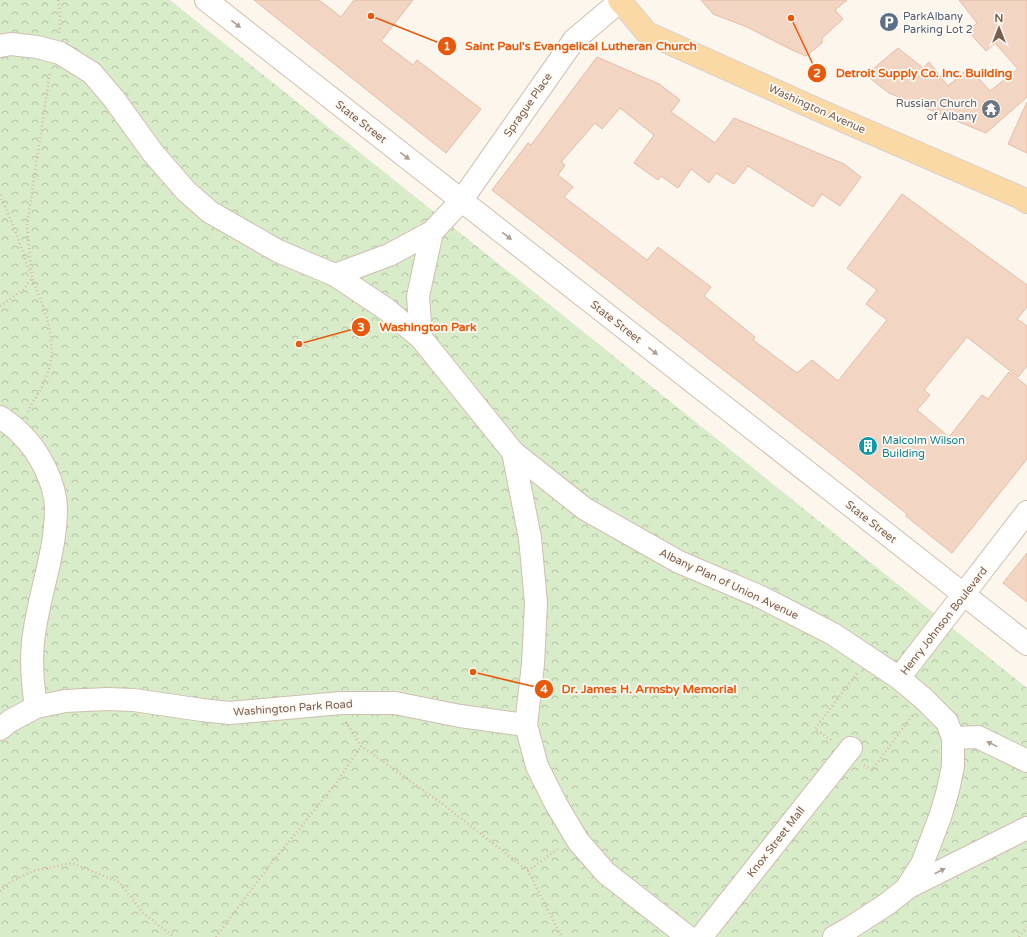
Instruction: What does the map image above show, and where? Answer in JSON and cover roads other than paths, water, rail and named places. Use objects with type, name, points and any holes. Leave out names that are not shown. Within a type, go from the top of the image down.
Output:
[{"type":"main road","name":"Washington Avenue","points":[[613,0],[647,33],[816,109],[1019,197],[1027,202]]},
{"type":"street","name":"State Street","points":[[206,0],[1027,644]]},
{"type":"street","name":"Sprague Place","points":[[461,201],[574,40],[613,0]]},
{"type":"street","name":"Albany Plan of Union Avenue","points":[[0,46],[11,44],[60,53],[92,73],[114,99],[153,153],[186,191],[210,212],[278,251],[335,275],[386,309],[421,338],[513,452],[584,509],[679,562],[761,597],[833,634],[899,678]]},
{"type":"street","points":[[335,275],[389,255],[432,232],[461,201]]},
{"type":"street","points":[[421,338],[418,296],[432,232]]},
{"type":"street","points":[[0,417],[22,434],[42,460],[53,488],[56,507],[55,531],[34,630],[32,656],[33,690],[36,707]]},
{"type":"street","points":[[513,452],[530,538],[536,603],[533,664],[526,725],[537,766],[556,804],[578,841],[606,873],[688,937]]},
{"type":"street","name":"Henry Johnson Boulevard","points":[[834,937],[887,904],[906,889],[922,864],[940,817],[948,790],[952,766],[953,738],[946,722],[924,699],[899,678],[1027,512]]},
{"type":"street","name":"Washington Park Road","points":[[0,729],[10,721],[36,707],[65,701],[108,699],[134,700],[230,713],[341,703],[395,703],[460,716],[526,725]]},
{"type":"street","points":[[953,738],[978,737],[1027,760]]},
{"type":"street","name":"Knox Street Mall","points":[[701,937],[851,748]]},
{"type":"street","points":[[906,889],[1027,828]]},
{"type":"place","name":"Saint Paul's Evangelical Lutheran Church","points":[[371,16]]},
{"type":"place","name":"Detroit Supply Co. Inc. Building","points":[[791,18]]},
{"type":"place","name":"ParkAlbany Parking Lot 2","points":[[889,22]]},
{"type":"place","name":"Russian Church of Albany","points":[[991,109]]},
{"type":"place","name":"Washington Park","points":[[299,344]]},
{"type":"place","name":"Malcolm Wilson Building","points":[[868,446]]},
{"type":"place","name":"Dr. James H. Armsby Memorial","points":[[473,672]]}]
